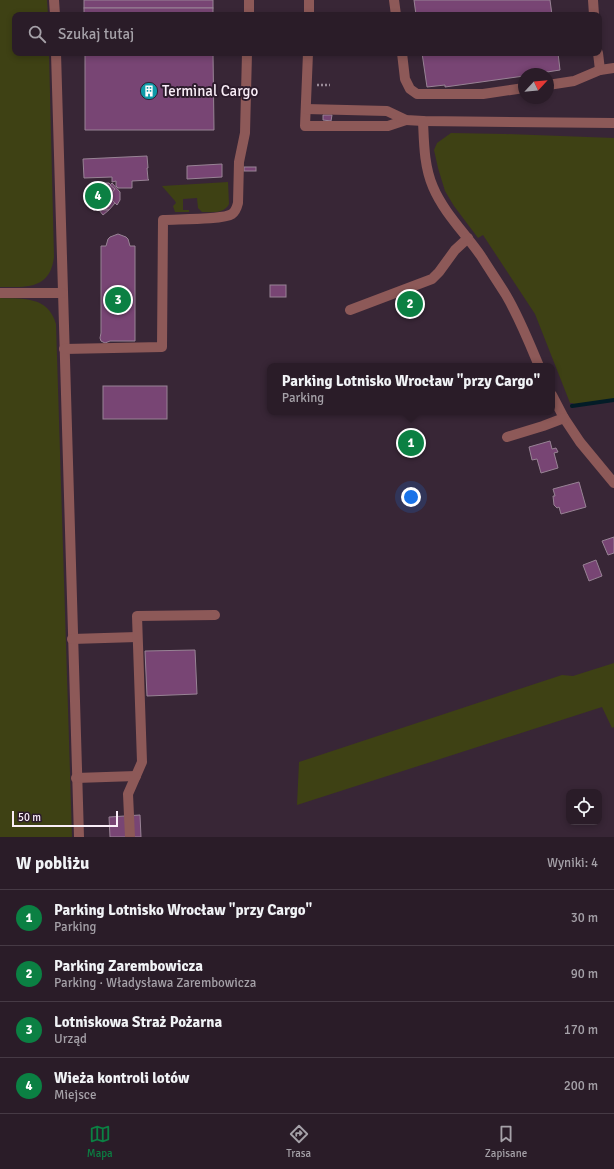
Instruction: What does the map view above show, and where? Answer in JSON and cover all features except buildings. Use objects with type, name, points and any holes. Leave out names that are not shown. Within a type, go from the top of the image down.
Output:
[{"type":"street","points":[[54,0],[55,12]]},
{"type":"street","points":[[248,12],[249,0]]},
{"type":"street","points":[[309,0],[309,12]]},
{"type":"street","points":[[394,0],[396,12]]},
{"type":"street","points":[[593,0],[594,12]]},
{"type":"street","points":[[56,56],[78,837]]},
{"type":"street","points":[[64,349],[162,347],[163,220],[220,218],[232,214],[236,210],[238,203],[239,162],[245,133],[247,56]]},
{"type":"street","points":[[308,56],[305,126],[388,126],[406,120]]},
{"type":"street","points":[[402,56],[405,79],[410,89],[417,94],[482,94],[518,89]]},
{"type":"street","points":[[598,56],[600,70]]},
{"type":"street","points":[[554,84],[574,81],[600,70],[614,68]]},
{"type":"street","points":[[306,109],[386,111],[406,120],[423,121],[614,123]]},
{"type":"street","points":[[423,121],[424,149],[432,186],[452,219],[468,238],[506,296],[520,322],[538,363]]},
{"type":"street","points":[[350,310],[432,279],[455,250],[468,238]]},
{"type":"street","points":[[0,293],[62,293]]},
{"type":"street","points":[[555,401],[564,418],[590,455],[614,484]]},
{"type":"street","points":[[507,437],[564,418]]},
{"type":"street","points":[[130,837],[128,794],[142,762],[137,616],[215,615]]},
{"type":"street","points":[[72,639],[137,637]]},
{"type":"street","points":[[76,778],[136,776]]},
{"type":"green space","points":[[0,0],[47,0],[48,12],[12,12],[12,56],[49,56],[54,257],[52,268],[48,276],[42,281],[27,286],[0,287]]},
{"type":"green space","points":[[451,133],[614,138],[614,399],[574,405],[573,403],[570,403],[535,314],[483,235],[478,238],[454,206],[445,191],[434,150],[437,143]]},
{"type":"green space","points":[[228,182],[229,204],[221,211],[214,212],[202,212],[198,208],[197,198],[183,199],[183,210],[189,210],[189,212],[175,212],[173,206],[176,203],[175,201],[162,186]]},
{"type":"green space","points":[[0,298],[26,299],[41,304],[47,308],[56,324],[72,837],[0,837]]},
{"type":"green space","points":[[614,663],[614,727],[612,728],[602,707],[297,805],[299,762],[562,675],[573,676]]},
{"type":"waterway","points":[[572,406],[614,400]]},
{"type":"place","name":"Terminal Cargo","points":[[149,91]]},
{"type":"place","name":"Wieża kontroli lotów","points":[[98,196]]},
{"type":"place","name":"Lotniskowa Straż Pożarna","points":[[118,300]]},
{"type":"place","name":"Parking Zarembowicza","points":[[410,304]]},
{"type":"place","name":"Parking Lotnisko Wrocław \"przy Cargo\"","points":[[411,443]]}]
